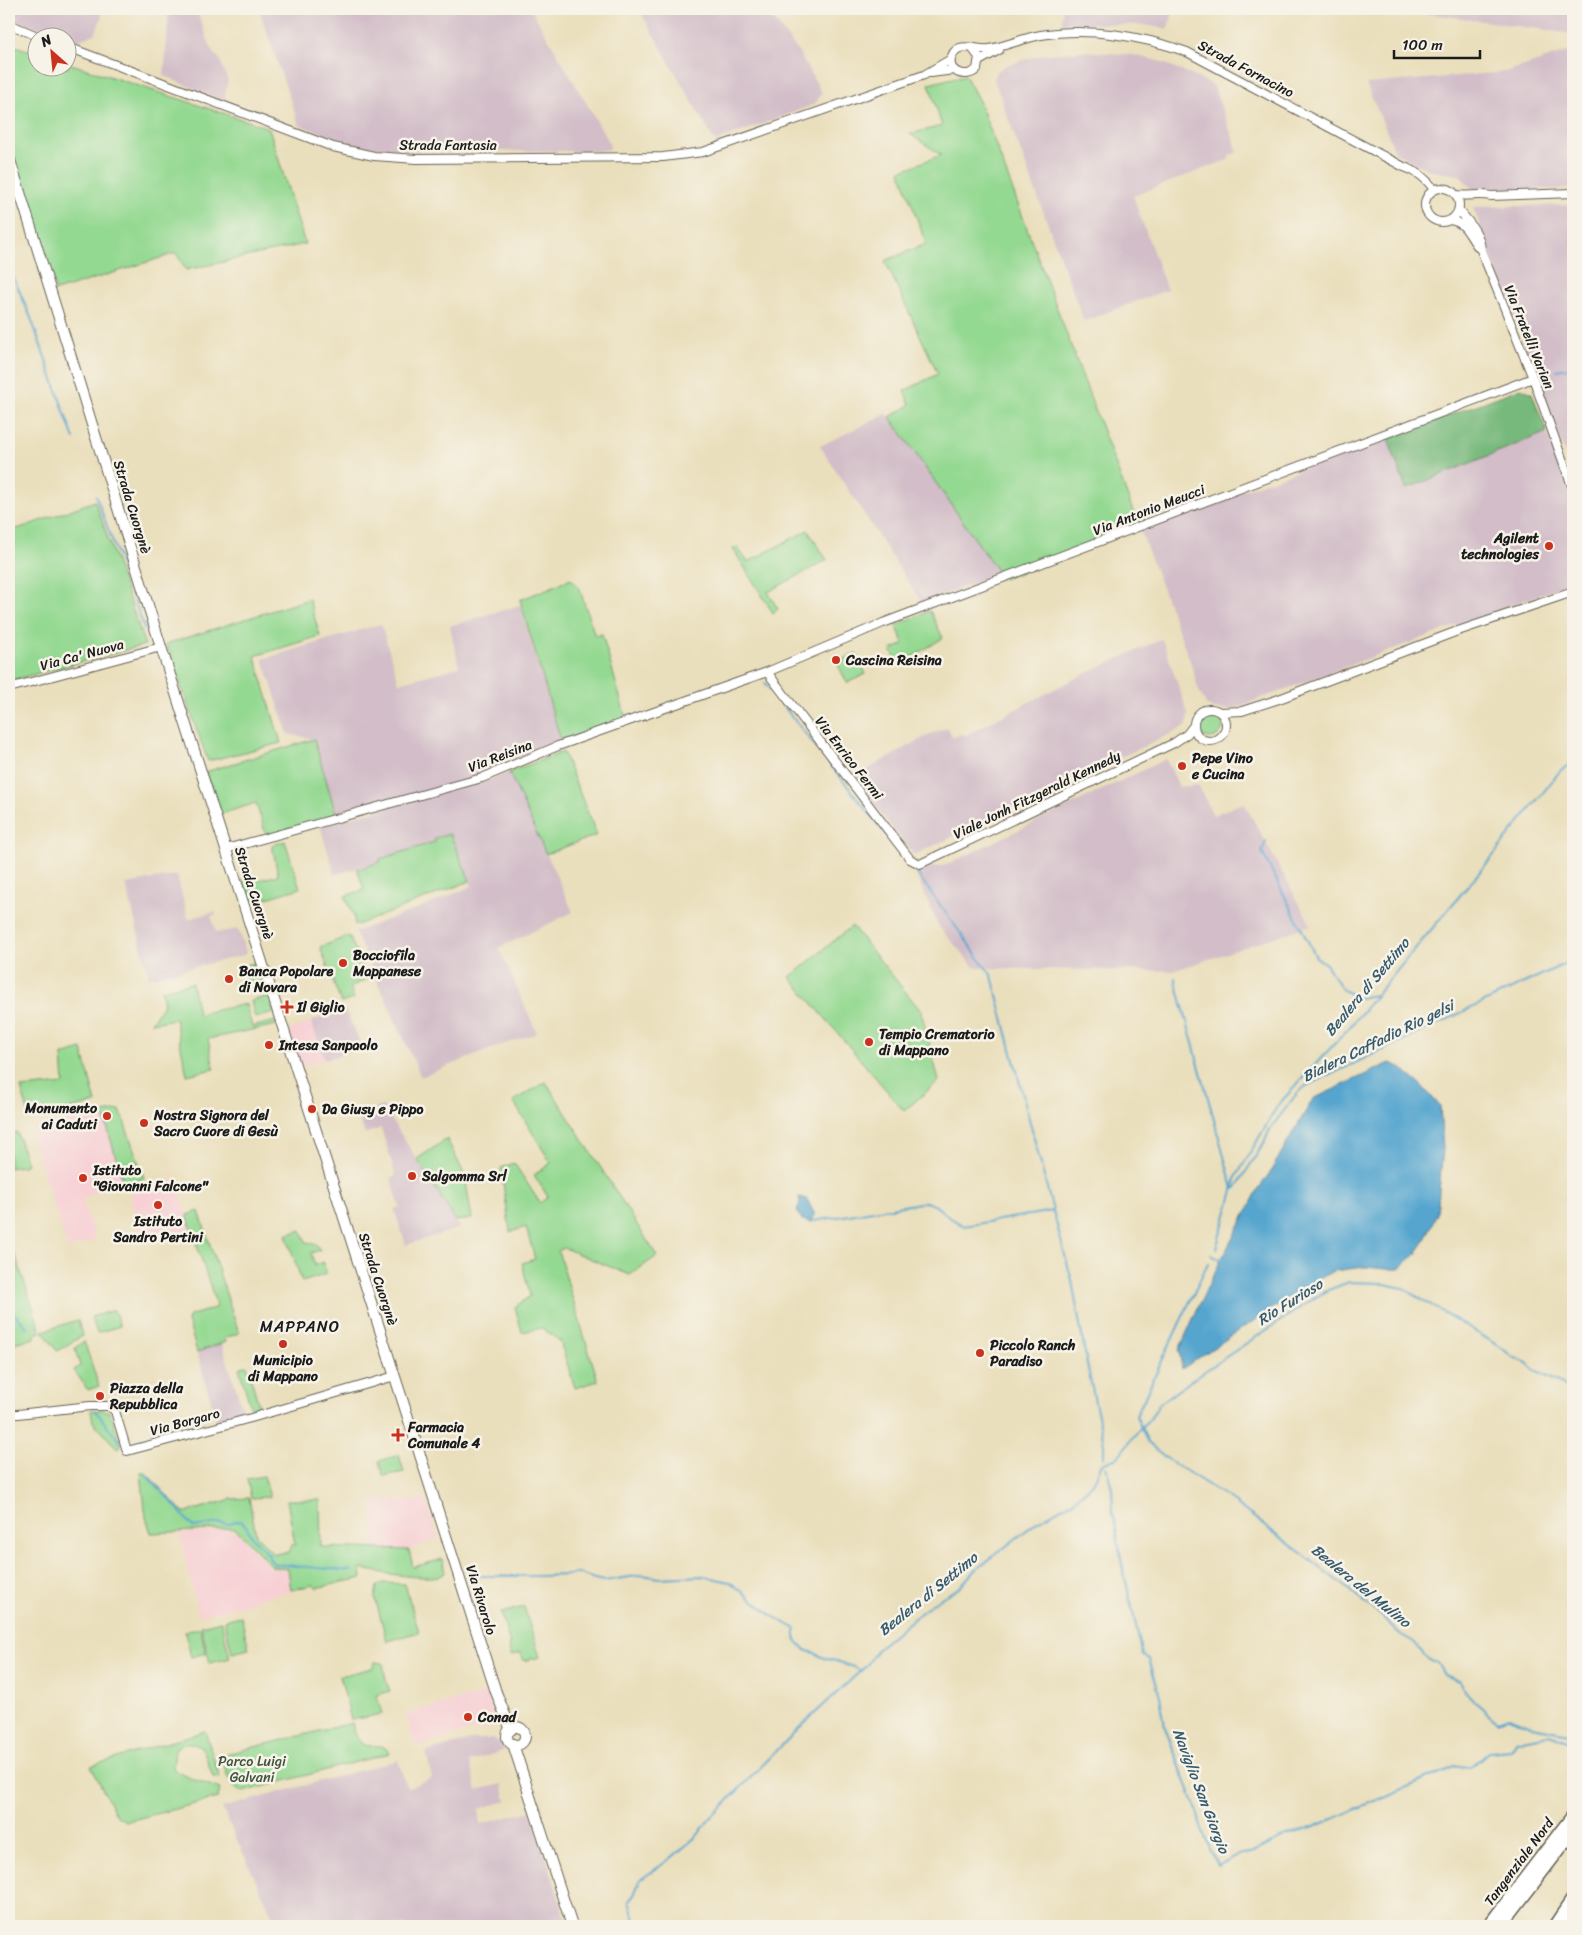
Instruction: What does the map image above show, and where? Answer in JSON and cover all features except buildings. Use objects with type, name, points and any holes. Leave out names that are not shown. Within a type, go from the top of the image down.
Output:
[{"type":"highway","name":"Tangenziale Nord","points":[[1488,1926],[1573,1815]]},
{"type":"highway","name":"Tangenziale Nord","points":[[1501,1926],[1573,1832]]},
{"type":"highway","points":[[1554,1926],[1573,1898]]},
{"type":"highway","points":[[1564,1926],[1573,1912]]},
{"type":"main road","name":"Strada Cuorgnè","points":[[9,157],[161,647],[434,1498]]},
{"type":"main road","name":"Strada Cuorgnè","points":[[9,175],[36,261],[51,296]]},
{"type":"main road","name":"Via Rivarolo","points":[[434,1498],[503,1711],[513,1729]]},
{"type":"main road","points":[[516,1744],[524,1739],[524,1733],[520,1729],[513,1729],[508,1738],[516,1744],[518,1764],[572,1926]]},
{"type":"street","points":[[11,26],[28,33]]},
{"type":"street","name":"Strada Fornacino","points":[[979,61],[994,52],[1065,34]]},
{"type":"street","name":"Strada Fornacino","points":[[972,48],[989,49],[1041,35],[1065,34],[1125,36],[1156,42],[1187,52],[1420,174],[1434,189]]},
{"type":"street","points":[[963,46],[972,48],[978,54],[977,68],[969,74],[959,74],[954,70],[951,59],[952,54],[963,46]]},
{"type":"street","name":"Strada Fantasia","points":[[78,51],[333,146],[374,156],[416,159],[663,156],[703,152],[924,75]]},
{"type":"street","points":[[924,75],[951,59]]},
{"type":"street","points":[[924,75],[954,70]]},
{"type":"street","name":"Strada Fornacino","points":[[1404,167],[1423,183],[1427,196]]},
{"type":"street","points":[[1491,196],[1483,194],[1456,195],[1444,187],[1434,189],[1427,196],[1424,206],[1428,216],[1439,222],[1450,220],[1468,200],[1491,196],[1573,193]]},
{"type":"street","points":[[1456,195],[1459,208]]},
{"type":"street","name":"Via Fratelli Varian","points":[[1459,208],[1475,230],[1480,242],[1481,250],[1533,378],[1573,489]]},
{"type":"street","name":"Via Fratelli Varian","points":[[1450,220],[1458,221],[1464,225],[1475,245],[1481,250]]},
{"type":"street","name":"Via Antonio Meucci","points":[[776,668],[883,623],[1533,378]]},
{"type":"street","points":[[1220,712],[1226,720],[1224,733],[1217,740],[1208,742],[1201,739],[1197,735],[1194,725],[1196,717],[1202,711],[1213,709],[1220,712],[1242,711],[1455,632],[1573,592]]},
{"type":"street","name":"Via Ca' Nuova","points":[[9,688],[161,647]]},
{"type":"street","name":"Via Reisina","points":[[226,849],[482,778],[558,746],[776,668]]},
{"type":"street","name":"Via Enrico Fermi","points":[[767,672],[910,859]]},
{"type":"street","points":[[1226,725],[1242,711]]},
{"type":"street","name":"Viale Jonh Fitzgerald Kennedy","points":[[910,859],[920,864],[927,861],[1174,743],[1187,734],[1194,725]]},
{"type":"street","name":"Viale Jonh Fitzgerald Kennedy","points":[[1174,743],[1201,739]]},
{"type":"street","name":"Via Borgaro","points":[[9,1415],[90,1406],[109,1406],[115,1411],[127,1451],[251,1418],[395,1376]]},
{"type":"shaded area","points":[[9,9],[102,9],[101,19],[95,34],[78,40],[78,28],[38,28],[9,18]]},
{"type":"shaded area","points":[[169,9],[196,9],[213,53],[219,58],[228,80],[224,101],[164,76]]},
{"type":"shaded area","points":[[230,9],[531,9],[609,142],[610,149],[597,151],[422,151],[362,147],[299,125],[260,12]]},
{"type":"shaded area","points":[[639,9],[766,9],[797,50],[822,93],[815,104],[715,142]]},
{"type":"shaded area","points":[[1063,9],[1175,9],[1167,29],[1145,25],[1062,23]]},
{"type":"shaded area","points":[[1397,9],[1573,9],[1573,34]]},
{"type":"shaded area","points":[[1573,50],[1573,189],[1473,189],[1459,175],[1431,171],[1396,153],[1366,84],[1505,72]]},
{"type":"shaded area","points":[[1083,51],[1133,55],[1162,62],[1213,85],[1238,152],[1228,156],[1230,159],[1133,196],[1167,290],[1084,321],[994,80],[997,71],[1007,65],[1041,55]]},
{"type":"shaded area","points":[[1573,205],[1573,475],[1473,207]]},
{"type":"shaded area","points":[[886,414],[890,417],[1000,574],[922,603],[820,446]]},
{"type":"shaded area","points":[[1547,432],[1573,505],[1573,582],[1230,710],[1213,709],[1206,704],[1199,691],[1190,661],[1139,527],[1388,439],[1406,488]]},
{"type":"shaded area","points":[[520,605],[561,742],[495,773],[377,807],[374,802],[336,813],[314,739],[288,734],[263,659],[381,624],[399,683],[459,667],[450,626]]},
{"type":"shaded area","points":[[1162,639],[1188,714],[1187,726],[914,855],[852,778],[930,734],[948,728],[953,738],[962,733],[964,736],[1074,679]]},
{"type":"shaded area","points":[[1166,759],[1179,787],[1198,785],[1213,815],[1244,803],[1311,925],[1173,971],[975,968],[939,927],[914,870],[946,865]]},
{"type":"shaded area","points":[[509,772],[573,912],[499,948],[537,1033],[421,1077],[355,932],[472,886],[450,834],[435,842],[380,862],[335,874],[320,826],[488,780]]},
{"type":"shaded area","points":[[177,875],[188,919],[215,912],[216,915],[211,916],[216,933],[238,929],[246,952],[244,955],[149,978],[126,884]]},
{"type":"shaded area","points":[[345,1010],[362,1047],[325,1060],[311,1021]]},
{"type":"shaded area","points":[[311,1021],[325,1060],[298,1067],[288,1031]]},
{"type":"shaded area","points":[[383,1106],[460,1228],[406,1245],[394,1209],[400,1207],[391,1178],[396,1176],[381,1128],[365,1134],[358,1115]]},
{"type":"shaded area","name":"Istituto \"Giovanni Falcone\"","points":[[103,1113],[124,1185],[82,1198],[96,1240],[68,1249],[31,1135],[34,1129]]},
{"type":"shaded area","name":"Istituto Sandro Pertini","points":[[176,1179],[191,1229],[145,1244],[129,1194]]},
{"type":"shaded area","points":[[222,1344],[244,1414],[217,1422],[197,1352]]},
{"type":"shaded area","points":[[373,1500],[426,1501],[438,1538],[409,1550],[372,1548]]},
{"type":"shaded area","points":[[226,1530],[237,1532],[271,1568],[288,1570],[292,1591],[255,1599],[251,1603],[199,1616],[179,1533]]},
{"type":"shaded area","points":[[487,1692],[496,1726],[419,1745],[413,1742],[406,1714]]},
{"type":"shaded area","points":[[474,1739],[492,1739],[501,1743],[505,1750],[469,1762],[477,1790],[502,1784],[506,1801],[479,1809],[481,1824],[531,1811],[568,1926],[267,1926],[276,1923],[222,1808],[398,1760],[407,1788],[432,1778],[426,1752]]},
{"type":"green space","points":[[9,44],[28,50],[28,78],[78,78],[78,66],[269,128],[305,244],[186,270],[176,253],[56,291],[9,144]]},
{"type":"green space","points":[[965,75],[980,103],[1139,527],[1003,579],[890,417],[910,405],[904,391],[938,374],[885,261],[926,244],[900,171],[941,155],[910,134],[942,126],[929,84]]},
{"type":"green space","points":[[1521,388],[1532,393],[1547,432],[1406,489],[1388,439]]},
{"type":"green space","points":[[95,501],[145,645],[9,681],[9,532]]},
{"type":"green space","points":[[808,530],[827,560],[768,592],[778,609],[773,613],[733,549],[737,547],[748,562]]},
{"type":"green space","points":[[571,579],[579,587],[595,636],[602,634],[625,715],[624,719],[561,741],[520,600]]},
{"type":"green space","points":[[309,599],[320,636],[255,656],[281,743],[208,761],[166,644]]},
{"type":"green space","points":[[930,611],[943,638],[899,665],[891,650],[904,644],[896,625]]},
{"type":"green space","points":[[856,653],[866,674],[847,683],[837,663]]},
{"type":"green space","points":[[1210,712],[1219,716],[1223,725],[1219,734],[1210,738],[1201,734],[1197,725],[1201,716]]},
{"type":"green space","points":[[314,739],[337,817],[267,838],[256,803],[221,814],[205,772]]},
{"type":"green space","points":[[563,752],[597,835],[546,854],[509,772]]},
{"type":"green space","points":[[450,834],[470,881],[355,926],[354,917],[345,896],[364,890],[357,868],[380,862],[380,859],[435,842],[435,838]]},
{"type":"green space","points":[[285,841],[300,888],[248,904],[241,881],[254,876],[255,879],[259,880],[278,875],[272,845]]},
{"type":"green space","points":[[852,926],[921,1011],[939,1081],[904,1111],[790,977]]},
{"type":"green space","name":"Bocciofila Mappanese","points":[[349,936],[368,979],[350,987],[354,999],[341,1003],[320,947]]},
{"type":"green space","points":[[255,963],[259,965],[266,987],[248,991],[242,966]]},
{"type":"green space","points":[[192,983],[198,1014],[246,1004],[252,1027],[276,1021],[277,1025],[208,1039],[214,1069],[187,1075],[175,1019],[151,1023],[164,1003],[161,990]]},
{"type":"green space","points":[[269,996],[274,1013],[255,1018],[251,1001]]},
{"type":"green space","points":[[82,1049],[96,1103],[30,1118],[21,1088],[64,1084],[62,1055]]},
{"type":"green space","points":[[546,1082],[657,1256],[630,1275],[564,1248],[558,1251],[598,1381],[575,1388],[560,1341],[542,1328],[522,1332],[515,1307],[530,1296],[522,1263],[535,1259],[526,1227],[510,1232],[501,1168],[514,1163],[540,1203],[548,1197],[534,1175],[551,1163],[513,1101]]},
{"type":"green space","points":[[120,1110],[144,1178],[124,1185],[103,1113]]},
{"type":"green space","points":[[17,1132],[27,1164],[9,1168],[9,1134]]},
{"type":"green space","points":[[447,1139],[465,1176],[472,1219],[456,1221],[417,1159]]},
{"type":"green space","points":[[199,1211],[239,1333],[225,1338],[226,1342],[197,1352],[188,1321],[190,1316],[217,1307],[187,1215]]},
{"type":"green space","points":[[301,1230],[306,1242],[317,1245],[320,1250],[311,1253],[315,1265],[323,1262],[327,1274],[302,1282],[286,1235]]},
{"type":"green space","points":[[15,1254],[41,1332],[35,1334],[35,1338],[9,1344],[9,1257]]},
{"type":"green space","points":[[114,1310],[120,1326],[97,1333],[91,1317]]},
{"type":"green space","points":[[78,1320],[82,1336],[57,1351],[43,1331]]},
{"type":"green space","points":[[84,1341],[99,1386],[88,1390],[74,1370],[80,1366],[75,1348]]},
{"type":"green space","points":[[247,1365],[259,1406],[251,1408],[239,1368]]},
{"type":"green space","points":[[91,1410],[110,1412],[121,1445],[119,1448],[93,1422]]},
{"type":"green space","points":[[399,1455],[404,1472],[383,1476],[379,1461]]},
{"type":"green space","points":[[145,1472],[184,1513],[232,1499],[249,1498],[256,1535],[273,1554],[290,1552],[291,1545],[295,1545],[287,1500],[320,1500],[321,1547],[409,1550],[413,1567],[443,1559],[445,1573],[439,1576],[418,1577],[361,1569],[362,1578],[316,1588],[313,1585],[291,1590],[288,1569],[273,1567],[236,1529],[151,1533],[146,1517],[141,1473]]},
{"type":"green space","points":[[264,1476],[270,1497],[251,1498],[247,1479]]},
{"type":"green space","points":[[383,1583],[405,1584],[419,1632],[387,1641],[375,1598],[377,1586]]},
{"type":"green space","points":[[524,1607],[540,1657],[524,1661],[521,1653],[511,1656],[508,1645],[510,1644],[501,1613]]},
{"type":"green space","points":[[241,1616],[249,1649],[232,1653],[224,1620]]},
{"type":"green space","points":[[221,1621],[230,1658],[210,1663],[201,1626]]},
{"type":"green space","points":[[200,1628],[206,1653],[191,1657],[185,1632]]},
{"type":"green space","points":[[375,1662],[383,1663],[390,1691],[377,1695],[382,1714],[351,1720],[340,1676],[372,1668]]},
{"type":"green space","name":"Parco Luigi Galvani","points":[[352,1723],[360,1742],[370,1746],[380,1746],[390,1753],[243,1792],[230,1782],[222,1755]]},
{"type":"green space","points":[[205,1731],[220,1778],[213,1777],[203,1749],[192,1744],[182,1745],[175,1750],[173,1768],[187,1777],[220,1789],[218,1798],[132,1820],[125,1821],[117,1816],[91,1766]]},
{"type":"water","points":[[1390,1063],[1398,1066],[1421,1085],[1440,1106],[1443,1148],[1437,1214],[1424,1242],[1415,1255],[1399,1269],[1365,1267],[1333,1271],[1292,1295],[1182,1369],[1179,1350],[1210,1281],[1259,1188],[1313,1099]]},
{"type":"water","points":[[799,1197],[807,1199],[815,1215],[812,1222],[802,1220],[797,1210],[800,1203]]},
{"type":"waterway","points":[[9,267],[31,318],[74,439]]},
{"type":"waterway","points":[[1557,370],[1573,367]]},
{"type":"waterway","points":[[96,496],[145,630]]},
{"type":"waterway","points":[[765,683],[901,853]]},
{"type":"waterway","name":"Bealera di Settimo","points":[[1216,1248],[1235,1179],[1278,1105],[1348,1029],[1493,856],[1560,771],[1573,762]]},
{"type":"waterway","points":[[1266,841],[1262,852],[1316,957],[1326,964],[1343,990],[1359,998],[1375,995]]},
{"type":"waterway","points":[[907,860],[992,976],[1053,1211]]},
{"type":"waterway","name":"Bialera Caffadio Rio gelsi","points":[[1235,1189],[1264,1143],[1270,1129],[1298,1092],[1306,1086],[1573,960]]},
{"type":"waterway","points":[[1175,978],[1233,1189]]},
{"type":"waterway","points":[[814,1221],[926,1202],[936,1206],[964,1226],[1053,1211],[1072,1281],[1104,1444],[1104,1458]]},
{"type":"waterway","points":[[1211,1255],[1223,1261]]},
{"type":"waterway","name":"Bealera di Settimo","points":[[637,1926],[629,1901],[634,1895],[640,1880],[670,1859],[697,1836],[709,1820],[798,1729],[867,1665],[878,1648],[934,1602],[960,1587],[973,1572],[1037,1522],[1072,1502],[1093,1484],[1102,1464],[1117,1458],[1141,1427],[1136,1416],[1208,1263]]},
{"type":"waterway","name":"Bealera del Mulino","points":[[1573,1391],[1535,1371],[1527,1363],[1511,1356],[1502,1348],[1403,1288],[1380,1283],[1349,1282],[1316,1297],[1199,1375],[1159,1404],[1150,1419],[1141,1427],[1148,1443],[1170,1461],[1224,1495],[1376,1611],[1400,1634],[1414,1642],[1426,1657],[1437,1663],[1444,1675],[1459,1681],[1474,1701],[1497,1721],[1510,1717],[1533,1727],[1573,1735]]},
{"type":"waterway","points":[[9,1308],[27,1329]]},
{"type":"waterway","points":[[95,1410],[121,1444]]},
{"type":"waterway","name":"Naviglio San Giorgio","points":[[1106,1467],[1112,1488],[1113,1512],[1122,1565],[1143,1656],[1149,1659],[1160,1696],[1165,1728],[1217,1866],[1238,1855],[1254,1852],[1290,1834],[1312,1828],[1454,1767],[1472,1766],[1488,1752],[1511,1750],[1515,1741],[1550,1735],[1573,1743]]},
{"type":"waterway","points":[[146,1475],[193,1527],[219,1523],[229,1524],[235,1521],[242,1522],[247,1527],[250,1535],[269,1555],[274,1564],[352,1571]]},
{"type":"waterway","points":[[466,1576],[541,1576],[578,1573],[604,1581],[643,1575],[659,1578],[703,1576],[730,1582],[773,1616],[796,1629],[796,1639],[807,1651],[861,1671]]},
{"type":"place","name":"Agilent technologies","points":[[1549,546]]},
{"type":"place","name":"Cascina Reisina","points":[[836,660]]},
{"type":"place","name":"Pepe Vino e Cucina","points":[[1182,766]]},
{"type":"place","name":"Bocciofila Mappanese","points":[[343,963]]},
{"type":"place","name":"Banca Popolare di Novara","points":[[229,979]]},
{"type":"place","name":"Il Giglio","points":[[287,1007]]},
{"type":"place","name":"Tempio Crematorio di Mappano","points":[[869,1042]]},
{"type":"place","name":"Intesa Sanpaolo","points":[[269,1045]]},
{"type":"place","name":"Da Giusy e Pippo","points":[[312,1109]]},
{"type":"place","name":"Monumento ai Caduti","points":[[107,1116]]},
{"type":"place","name":"Nostra Signora del Sacro Cuore di Gesù","points":[[144,1123]]},
{"type":"place","name":"Salgomma Srl","points":[[412,1176]]},
{"type":"place","name":"Istituto \"Giovanni Falcone\"","points":[[83,1178]]},
{"type":"place","name":"Istituto Sandro Pertini","points":[[158,1205]]},
{"type":"place","name":"Municipio di Mappano","points":[[283,1344]]},
{"type":"place","name":"Piccolo Ranch Paradiso","points":[[980,1353]]},
{"type":"place","name":"Piazza della Repubblica","points":[[100,1396]]},
{"type":"place","name":"Farmacia Comunale 4","points":[[398,1435]]},
{"type":"place","name":"Conad","points":[[468,1717]]},
{"type":"district","name":"MAPPANO","points":[[300,1326]]},
{"type":"water label","name":"Rio Furioso","points":[[1290,1302]]}]
